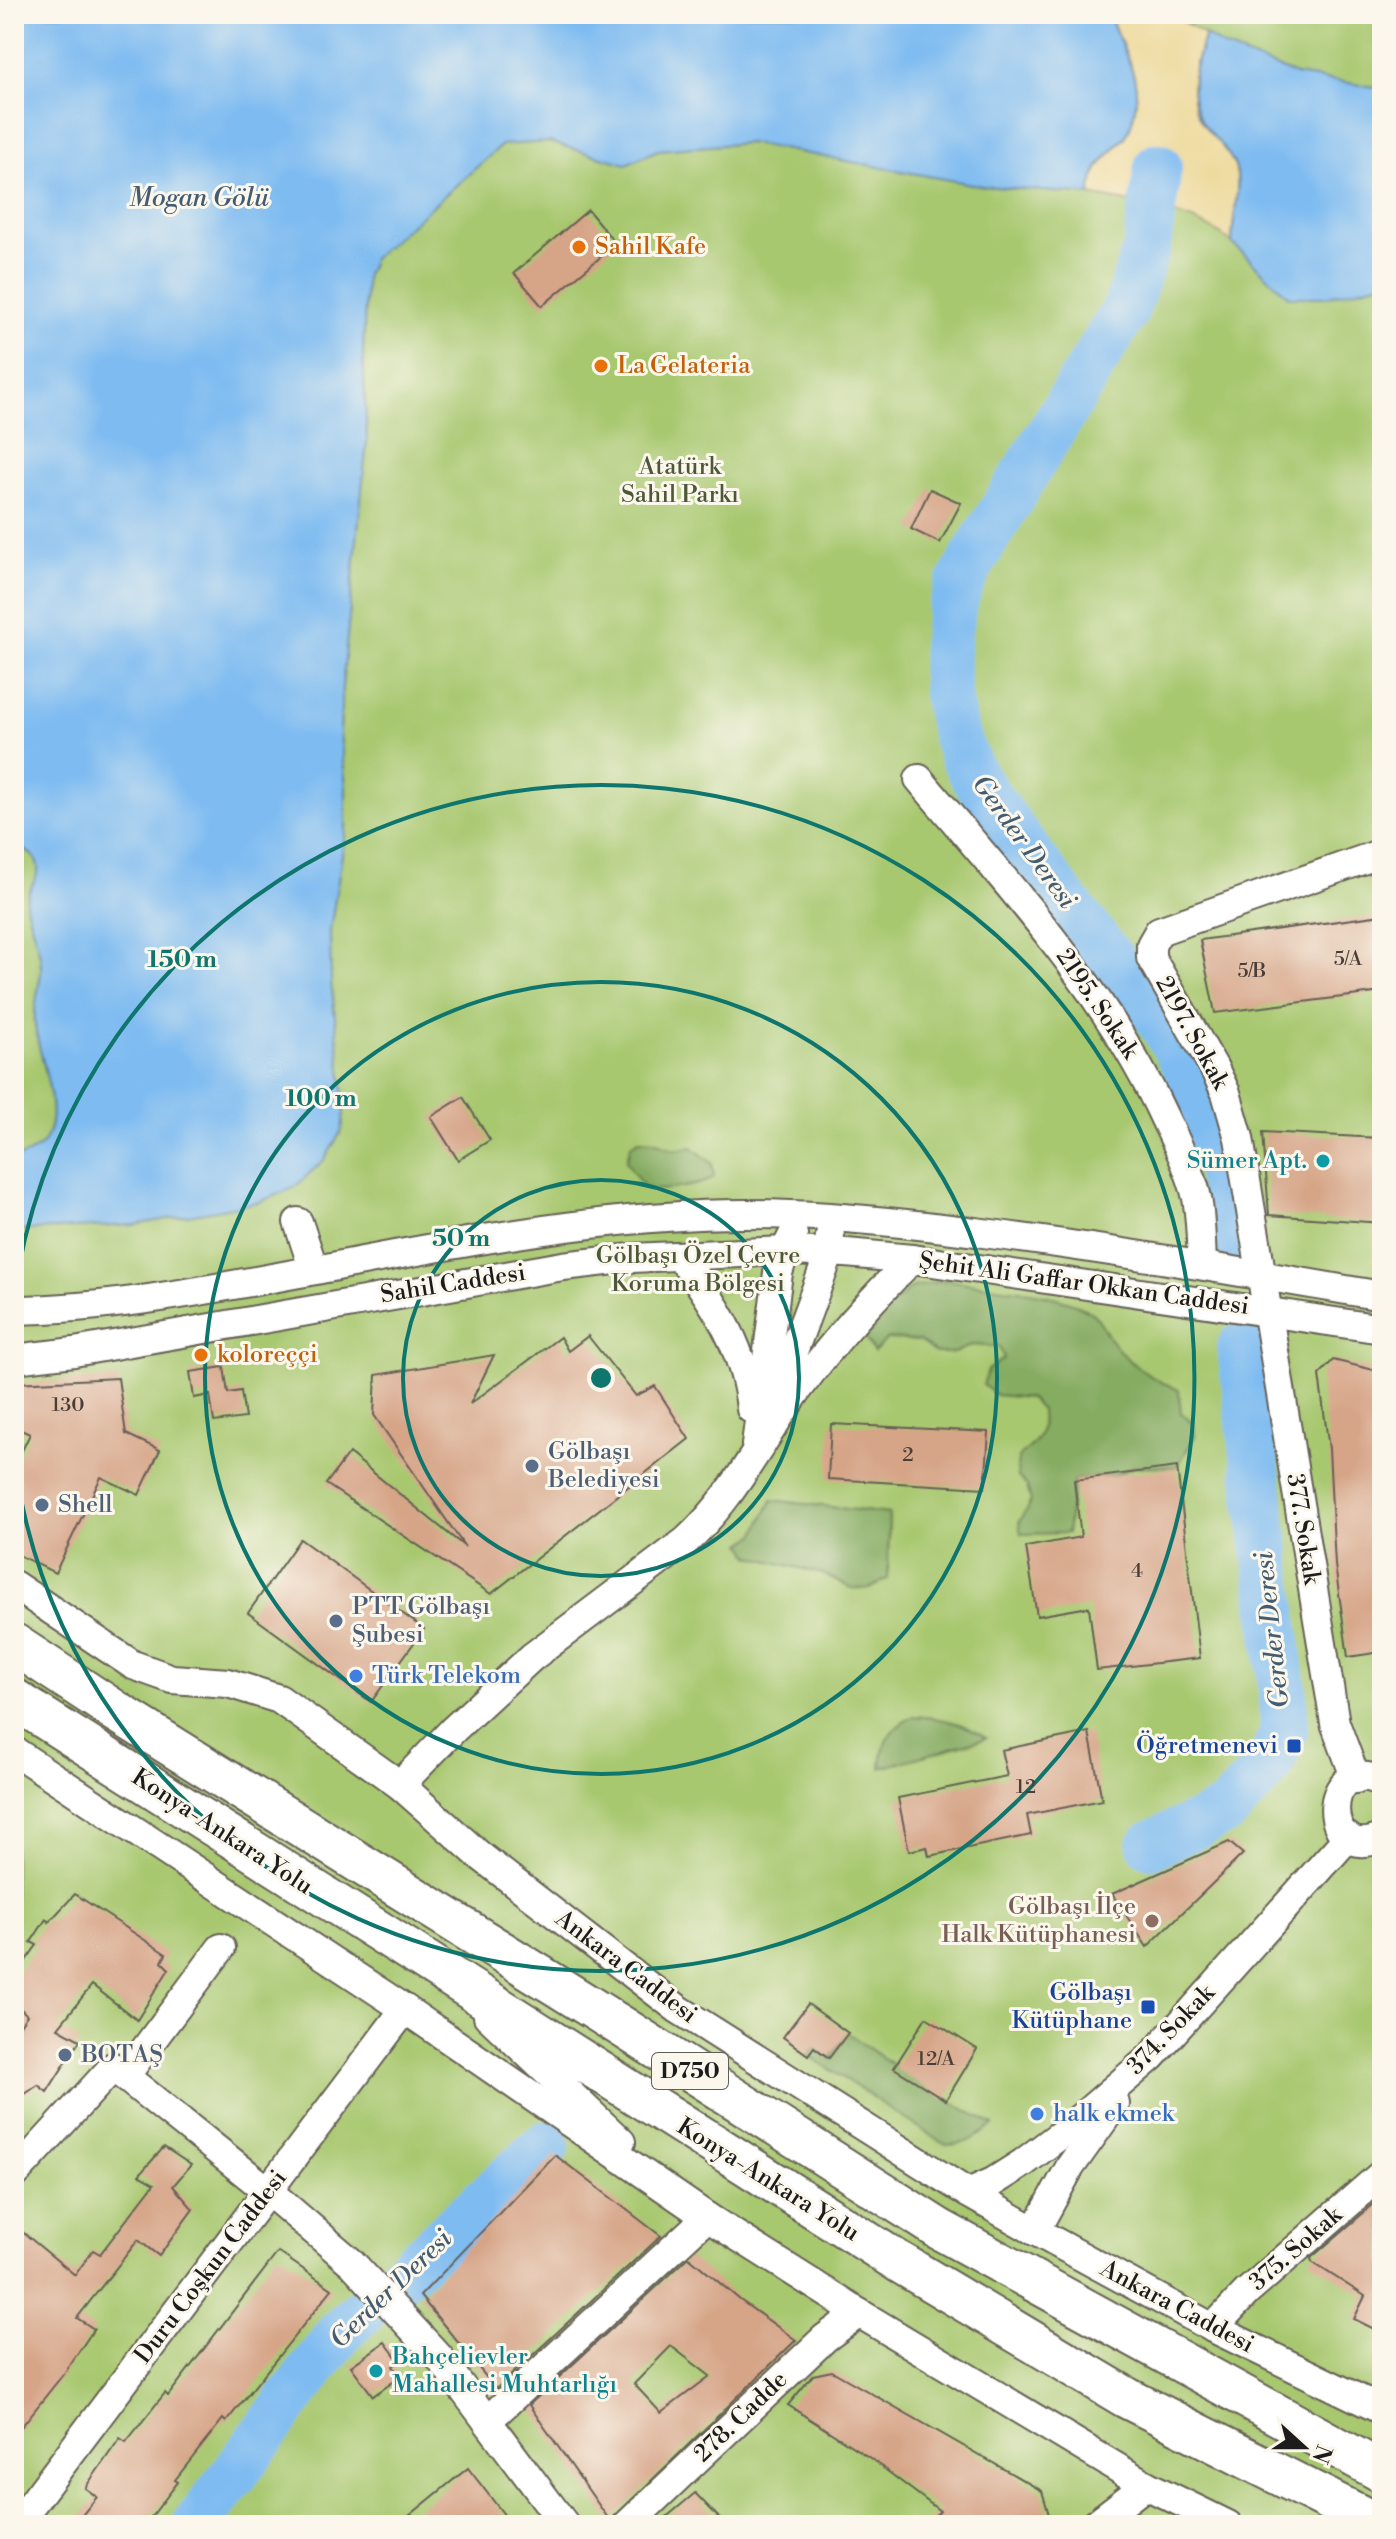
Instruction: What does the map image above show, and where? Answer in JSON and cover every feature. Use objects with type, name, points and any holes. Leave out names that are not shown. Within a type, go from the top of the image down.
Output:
[{"type":"highway","name":"D750","points":[[14,1644],[939,2229],[1382,2472]]},
{"type":"highway","name":"Konya-Ankara Yolu","points":[[14,1699],[805,2205],[1127,2398],[1379,2525]]},
{"type":"street","name":"2195. Sokak","points":[[919,779],[1068,958],[1129,1049],[1185,1162],[1197,1197],[1202,1265]]},
{"type":"street","name":"2197. Sokak","points":[[1262,1276],[1239,1138],[1226,1093],[1151,958],[1151,945],[1159,931],[1382,853]]},
{"type":"street","name":"Şehit Ali Gaffar Okkan Caddesi","points":[[14,1310],[146,1299],[529,1233],[668,1216],[834,1216],[1013,1237],[1382,1296]]},
{"type":"street","points":[[755,1454],[778,1273],[785,1251],[791,1237],[805,1224],[834,1216]]},
{"type":"street","points":[[755,1454],[838,1253],[829,1228],[834,1216]]},
{"type":"street","points":[[298,1222],[314,1270]]},
{"type":"street","name":"Şehit Ali Gaffar Okkan Caddesi","points":[[680,1256],[785,1251],[912,1259],[1382,1329]]},
{"type":"street","points":[[680,1256],[712,1300],[742,1359],[749,1384],[755,1454]]},
{"type":"street","name":"Sahil Caddesi","points":[[14,1359],[74,1352],[563,1266],[680,1256]]},
{"type":"street","points":[[400,1785],[454,1729],[532,1657],[706,1523],[793,1396],[838,1339],[912,1259]]},
{"type":"street","name":"377. Sokak","points":[[1262,1276],[1335,1723],[1369,1780]]},
{"type":"street","name":"Ankara Caddesi","points":[[14,1585],[133,1665],[172,1679],[228,1683],[279,1699],[400,1785],[479,1855],[678,2009],[968,2193],[1213,2328],[1382,2410]]},
{"type":"street","points":[[14,1751],[405,2009],[697,2211],[859,2313],[1146,2485],[1228,2525]]},
{"type":"street","points":[[1369,1780],[1340,1790],[1333,1810],[1340,1829],[1348,1837],[1358,1841],[1382,1837]]},
{"type":"street","name":"374. Sokak","points":[[968,2193],[1023,2163],[1151,2057],[1348,1837]]},
{"type":"street","points":[[125,2076],[221,1948]]},
{"type":"street","points":[[441,1972],[697,2211]]},
{"type":"street","name":"Duru Coşkun Caddesi","points":[[16,2525],[405,2009]]},
{"type":"street","points":[[1035,2231],[1075,2158],[1151,2057]]},
{"type":"street","points":[[14,2175],[113,2067],[268,2191],[352,2263],[439,2357],[565,2525]]},
{"type":"street","name":"375. Sokak","points":[[1213,2328],[1247,2292],[1382,2174]]},
{"type":"street","points":[[487,2421],[697,2211]]},
{"type":"street","name":"278. Cadde","points":[[627,2525],[825,2338],[859,2313]]},
{"type":"street","points":[[1094,2525],[1146,2485]]},
{"type":"green space","name":"Gölbaşı Özel Çevre Koruma Bölgesi","points":[[14,14],[1382,14],[1382,2525],[14,2525]]},
{"type":"green space","points":[[639,1140],[655,1141],[673,1150],[692,1147],[712,1163],[714,1177],[681,1188],[660,1190],[646,1187],[626,1161],[631,1145]]},
{"type":"green space","points":[[948,1280],[1045,1295],[1080,1306],[1093,1314],[1132,1363],[1179,1390],[1181,1413],[1194,1424],[1195,1436],[1177,1467],[1136,1466],[1115,1475],[1074,1480],[1067,1533],[1021,1534],[1019,1522],[1031,1501],[1027,1486],[1018,1477],[1018,1461],[1040,1434],[1041,1410],[1029,1398],[996,1395],[983,1385],[988,1370],[1004,1358],[999,1347],[972,1345],[954,1353],[936,1353],[919,1341],[887,1339],[874,1352],[865,1338],[894,1302],[913,1287]]},
{"type":"green space","points":[[772,1500],[889,1514],[888,1579],[869,1589],[851,1588],[823,1574],[751,1556],[743,1544],[755,1535]]},
{"type":"green space","points":[[914,1716],[952,1722],[986,1738],[881,1768],[888,1737]]},
{"type":"green space","points":[[848,2033],[919,2082],[994,2125],[964,2143],[944,2144],[808,2055],[814,2047],[830,2058]]},
{"type":"sand","points":[[1109,14],[1170,14],[1205,35],[1194,71],[1192,95],[1199,118],[1228,152],[1236,169],[1232,243],[1218,232],[1183,217],[1090,195],[1098,170],[1126,136],[1135,106],[1136,91],[1131,66]]},
{"type":"water","name":"Mogan Gölü","points":[[14,14],[1109,14],[1131,66],[1136,91],[1136,105],[1128,132],[1098,169],[1090,195],[982,186],[749,143],[658,150],[626,164],[549,142],[502,145],[373,258],[366,275],[363,356],[367,441],[342,687],[340,734],[346,786],[346,829],[330,931],[331,982],[345,1104],[342,1130],[325,1159],[294,1188],[259,1202],[135,1225],[14,1231],[14,1158],[34,1151],[46,1138],[51,1122],[51,1102],[35,1025],[41,961],[26,904],[38,868],[31,854],[14,844]]},
{"type":"water","points":[[1205,35],[1226,48],[1296,75],[1382,88],[1382,283],[1325,297],[1289,297],[1232,243],[1236,169],[1202,122],[1193,98],[1194,73]]},
{"type":"building","points":[[588,210],[616,244],[542,306],[514,273]]},
{"type":"building","points":[[930,489],[961,503],[940,543],[911,529]]},
{"type":"building","points":[[1382,915],[1382,992],[1215,1013],[1200,940]]},
{"type":"building","points":[[463,1097],[490,1140],[458,1160],[431,1117]]},
{"type":"building","name":"Sümer Apt.","points":[[1263,1132],[1380,1138],[1382,1223],[1269,1215]]},
{"type":"building","name":"Gölbaşı Belediyesi","points":[[588,1336],[636,1396],[655,1386],[689,1439],[491,1594],[326,1484],[349,1453],[465,1547],[374,1415],[376,1375],[494,1355],[470,1404],[560,1337],[568,1351]]},
{"type":"building","points":[[1333,1360],[1382,1372],[1382,1652],[1348,1657],[1335,1565],[1329,1449],[1319,1375]]},
{"type":"building","points":[[224,1367],[228,1393],[241,1391],[245,1418],[214,1422],[210,1395],[194,1398],[190,1372]]},
{"type":"building","points":[[118,1378],[126,1434],[160,1450],[139,1495],[101,1477],[55,1573],[14,1553],[14,1467],[30,1434],[14,1427],[14,1383]]},
{"type":"building","points":[[831,1424],[989,1432],[985,1488],[828,1479]]},
{"type":"building","points":[[1177,1467],[1200,1658],[1097,1670],[1089,1607],[1037,1616],[1026,1547],[1081,1537],[1074,1480]]},
{"type":"building","name":"PTT Gölbaşı Şubesi","points":[[300,1539],[424,1629],[371,1702],[248,1613]]},
{"type":"building","points":[[1089,1732],[1102,1800],[1027,1815],[1031,1835],[929,1856],[927,1847],[909,1851],[898,1798],[1007,1776],[1001,1750]]},
{"type":"building","name":"Gölbaşı İlçe Halk Kütüphanesi","points":[[1229,1842],[1243,1854],[1147,1947],[1112,1894]]},
{"type":"building","points":[[75,1894],[166,1954],[162,1962],[169,1969],[137,2020],[92,1985],[58,2028],[80,2040],[47,2092],[38,2085],[25,2094],[14,2087],[14,2052],[19,2048],[16,2031],[27,2015],[14,2002],[14,1977],[37,1945],[31,1942],[46,1919],[49,1922]]},
{"type":"building","points":[[808,2004],[848,2033],[829,2058],[814,2047],[808,2055],[783,2037]]},
{"type":"building","points":[[926,2017],[977,2049],[946,2100],[894,2068]]},
{"type":"building","points":[[164,2147],[191,2165],[173,2186],[193,2209],[159,2256],[138,2240],[77,2318],[94,2329],[65,2372],[14,2436],[14,2225],[75,2275],[93,2250],[100,2254],[154,2184],[139,2175]]},
{"type":"building","points":[[555,2155],[661,2236],[496,2389],[420,2296]]},
{"type":"building","points":[[1382,2197],[1382,2333],[1354,2319],[1365,2296],[1312,2262],[1311,2258]]},
{"type":"building","points":[[278,2252],[332,2289],[226,2422],[223,2419],[175,2480],[178,2482],[145,2525],[74,2525],[97,2497],[85,2488],[120,2438],[126,2442],[165,2393],[168,2396]]},
{"type":"building","points":[[689,2257],[740,2300],[796,2340],[610,2521],[529,2405]],"holes":[[[671,2346],[710,2376],[661,2413],[634,2384]]]},
{"type":"building","name":"Bahçelievler Mahallesi Muhtarlığı","points":[[385,2342],[399,2361],[393,2366],[400,2377],[373,2396],[351,2366]]},
{"type":"building","points":[[832,2371],[1042,2491],[1052,2525],[924,2525],[940,2511],[870,2458],[788,2405],[813,2375]]},
{"type":"building","points":[[468,2468],[512,2525],[398,2525]]},
{"type":"building","points":[[695,2493],[726,2525],[657,2525]]},
{"type":"waterway","name":"Gerder Deresi","points":[[1158,167],[1147,246],[1126,309],[976,554],[959,587],[946,645],[946,682],[956,736],[976,779],[1046,876],[1153,1010],[1170,1036],[1197,1092],[1216,1152],[1231,1243]]},
{"type":"waterway","name":"Gerder Deresi","points":[[1151,1845],[1226,1811],[1269,1766],[1284,1731],[1283,1692],[1241,1347]]},
{"type":"waterway","name":"Gerder Deresi","points":[[196,2525],[341,2331],[546,2145]]},
{"type":"place","name":"Sahil Kafe","points":[[579,247]]},
{"type":"place","name":"La Gelateria","points":[[601,366]]},
{"type":"place","name":"Sümer Apt.","points":[[1323,1161]]},
{"type":"place","name":"koloreççi","points":[[201,1355]]},
{"type":"place","name":"Gölbaşı Belediyesi","points":[[532,1466]]},
{"type":"place","name":"Shell","points":[[42,1505]]},
{"type":"place","name":"PTT Gölbaşı Şubesi","points":[[336,1621]]},
{"type":"place","name":"Türk Telekom","points":[[356,1676]]},
{"type":"place","name":"Öğretmenevi","points":[[1294,1746]]},
{"type":"place","name":"Gölbaşı İlçe Halk Kütüphanesi","points":[[1152,1921]]},
{"type":"place","name":"Gölbaşı Kütüphane","points":[[1148,2007]]},
{"type":"place","name":"BOTAŞ","points":[[65,2055]]},
{"type":"place","name":"halk ekmek","points":[[1037,2114]]},
{"type":"place","name":"Bahçelievler Mahallesi Muhtarlığı","points":[[376,2371]]},
{"type":"park label","name":"Atatürk Sahil Parkı","points":[[680,481]]}]
